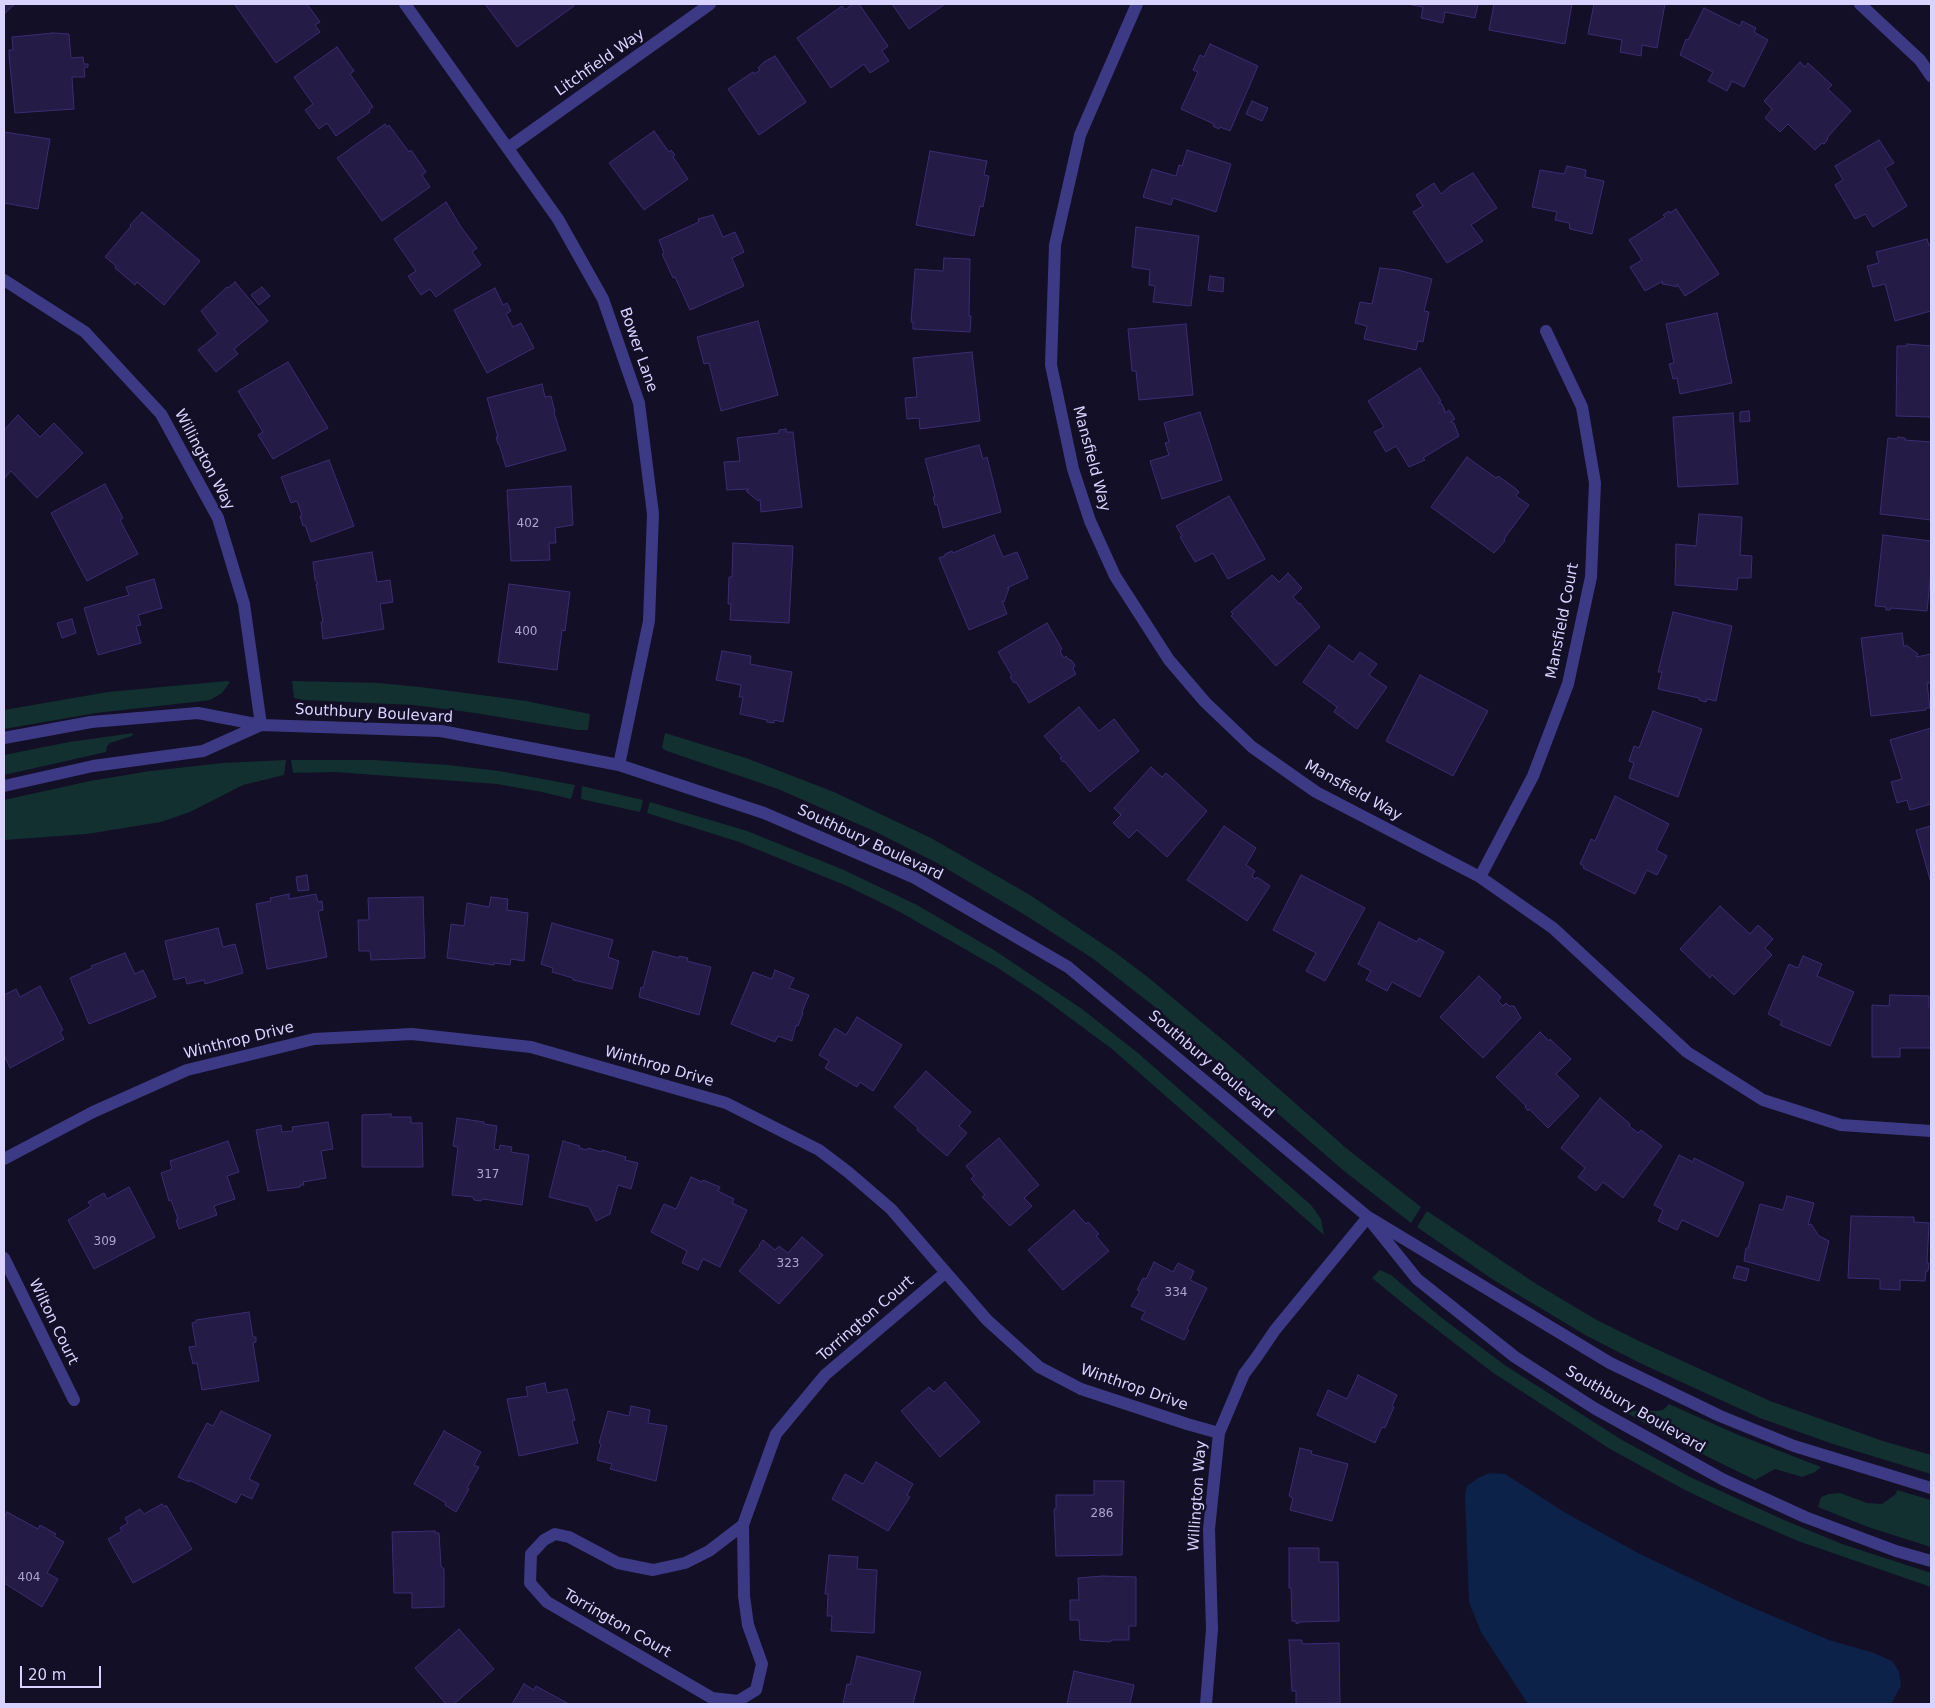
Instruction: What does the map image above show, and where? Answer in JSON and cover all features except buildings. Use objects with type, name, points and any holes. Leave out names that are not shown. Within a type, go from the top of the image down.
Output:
[{"type":"street","name":"Bower Lane","points":[[405,4],[558,219],[603,299],[639,403],[653,514],[649,621],[619,765]]},
{"type":"street","name":"Litchfield Way","points":[[508,148],[710,4]]},
{"type":"street","name":"Mansfield Way","points":[[1137,4],[1080,135],[1055,245],[1051,365],[1073,468],[1090,521],[1115,576],[1169,660],[1205,702],[1252,747],[1316,792],[1480,877],[1553,928],[1687,1052],[1763,1100],[1841,1124],[1931,1131]]},
{"type":"street","points":[[1860,4],[1920,60],[1931,76]]},
{"type":"street","name":"Willington Way","points":[[4,280],[85,332],[161,414],[218,518],[244,604],[261,725]]},
{"type":"street","name":"Mansfield Court","points":[[1480,877],[1533,776],[1568,684],[1591,577],[1595,483],[1582,407],[1546,330]]},
{"type":"street","name":"Southbury Boulevard","points":[[4,738],[91,722],[198,713],[261,725],[441,731],[619,765],[764,813],[915,878],[1068,967],[1368,1217],[1618,1367],[1720,1416],[1794,1446],[1931,1488]]},
{"type":"street","name":"Southbury Boulevard","points":[[4,786],[92,766],[203,751],[261,725]]},
{"type":"street","name":"Winthrop Drive","points":[[4,1159],[93,1112],[187,1070],[314,1039],[412,1034],[531,1047],[726,1103],[820,1150],[890,1209],[987,1320],[1039,1367],[1081,1389],[1187,1424],[1219,1432]]},
{"type":"street","name":"Southbury Boulevard","points":[[1368,1217],[1417,1279],[1515,1356],[1594,1408],[1724,1480],[1805,1517],[1896,1551],[1931,1561]]},
{"type":"street","name":"Willington Way","points":[[1206,1704],[1212,1629],[1209,1529],[1219,1432],[1244,1374],[1265,1344],[1368,1217]]},
{"type":"street","name":"Wilton Court","points":[[4,1258],[74,1400]]},
{"type":"street","name":"Torrington Court","points":[[743,1525],[709,1550],[685,1563],[653,1570],[618,1563],[569,1536],[555,1534],[544,1540],[531,1554],[530,1583],[547,1602],[712,1698],[738,1701],[756,1690],[762,1664],[748,1625],[744,1596],[743,1525],[776,1434],[825,1375],[945,1273]]},
{"type":"green space","points":[[292,681],[379,683],[526,701],[590,714],[588,730],[414,705],[303,700],[294,698]]},
{"type":"green space","points":[[230,682],[222,693],[210,700],[96,713],[4,729],[4,710],[108,692]]},
{"type":"green space","points":[[133,733],[132,736],[110,743],[107,746],[106,752],[4,775],[4,755],[69,742]]},
{"type":"green space","points":[[665,733],[746,758],[834,792],[931,838],[1030,895],[1116,953],[1149,978],[1236,1051],[1346,1148],[1421,1207],[1411,1223],[1344,1171],[1155,1007],[1092,958],[1025,915],[937,863],[874,831],[778,789],[667,751],[662,748]]},
{"type":"green space","points":[[286,760],[284,775],[243,785],[190,812],[161,822],[87,834],[4,840],[4,800],[90,781],[150,771],[223,763]]},
{"type":"green space","points":[[291,760],[373,760],[448,765],[499,771],[575,785],[571,799],[497,784],[335,772],[293,773]]},
{"type":"green space","points":[[582,786],[643,800],[640,812],[581,799]]},
{"type":"green space","points":[[650,802],[747,831],[844,870],[917,905],[994,950],[1082,1009],[1138,1053],[1311,1205],[1321,1219],[1324,1235],[1112,1049],[1039,995],[998,968],[900,912],[847,886],[739,842],[647,813]]},
{"type":"green space","points":[[1427,1211],[1538,1285],[1595,1319],[1770,1401],[1883,1441],[1931,1455],[1931,1474],[1833,1444],[1760,1418],[1642,1364],[1587,1336],[1492,1279],[1417,1227]]},
{"type":"green space","points":[[1380,1270],[1391,1275],[1442,1318],[1506,1366],[1622,1440],[1690,1477],[1784,1520],[1842,1544],[1931,1573],[1931,1587],[1798,1541],[1685,1490],[1610,1449],[1492,1372],[1410,1309],[1372,1278]]},
{"type":"green space","points":[[1669,1404],[1736,1434],[1821,1467],[1815,1472],[1802,1477],[1775,1469],[1755,1480],[1678,1442],[1625,1412],[1640,1410],[1658,1411],[1663,1410]]},
{"type":"green space","points":[[1897,1490],[1931,1500],[1931,1547],[1868,1527],[1818,1507],[1821,1497],[1840,1493],[1867,1503],[1882,1504],[1896,1494]]},
{"type":"water","points":[[1490,1473],[1505,1474],[1564,1512],[1638,1553],[1742,1603],[1829,1640],[1874,1653],[1892,1661],[1899,1671],[1901,1686],[1891,1704],[1528,1704],[1481,1632],[1469,1602],[1465,1494],[1467,1486],[1478,1478]]}]
